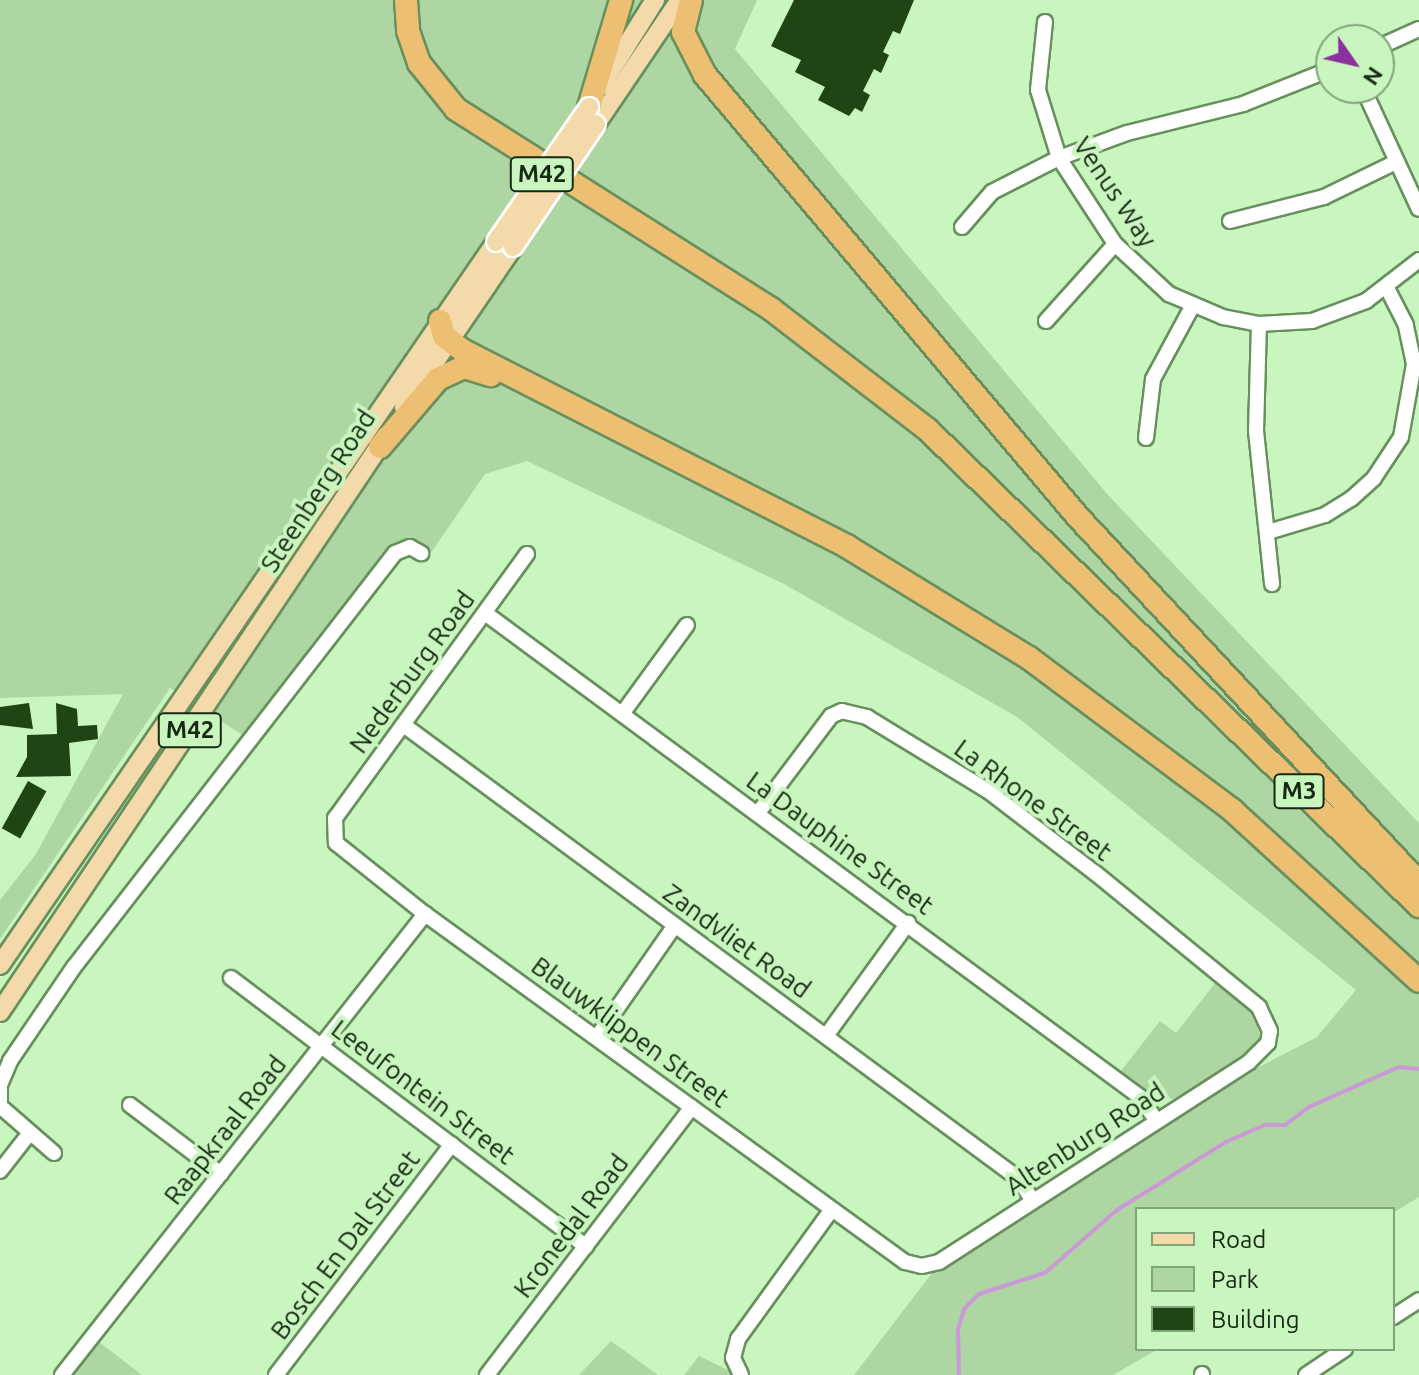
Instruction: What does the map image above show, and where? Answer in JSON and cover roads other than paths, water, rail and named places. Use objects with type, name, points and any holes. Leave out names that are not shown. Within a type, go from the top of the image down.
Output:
[{"type":"highway","name":"M3","points":[[406,0],[408,31],[419,63],[456,109],[839,357],[928,430],[1419,906]]},
{"type":"highway","points":[[592,115],[621,0]]},
{"type":"highway","points":[[691,0],[683,32],[705,75],[1078,517],[1419,883]]},
{"type":"highway","points":[[444,331],[545,394],[848,547],[1029,658],[1232,810],[1419,981]]},
{"type":"highway","points":[[380,447],[423,392],[454,369],[479,370],[545,394]]},
{"type":"main road","name":"Steenberg Road","points":[[592,115],[655,0]]},
{"type":"main road","name":"Steenberg Road","points":[[0,965],[505,245],[592,115],[680,0]]},
{"type":"main road","name":"Steenberg Road","points":[[0,1012],[380,447],[444,331]]},
{"type":"street","name":"Venus Way","points":[[1045,22],[1038,90],[1059,158],[1115,244],[1146,277],[1192,307],[1259,324],[1323,318],[1387,288],[1419,260]]},
{"type":"street","points":[[1395,40],[1419,29]]},
{"type":"street","points":[[962,227],[1003,184],[1059,158],[1127,133],[1254,100],[1315,75]]},
{"type":"street","points":[[1370,104],[1419,209]]},
{"type":"street","points":[[1230,221],[1324,197],[1396,162]]},
{"type":"street","points":[[1046,321],[1115,244]]},
{"type":"street","points":[[1268,532],[1325,515],[1351,499],[1374,478],[1401,437],[1414,364],[1406,325],[1387,288]]},
{"type":"street","points":[[1146,438],[1153,379],[1192,307]]},
{"type":"street","points":[[1259,324],[1256,431],[1272,584]]},
{"type":"street","points":[[54,1153],[0,1106],[0,1085],[10,1061],[74,967],[395,553],[410,547],[421,553]]},
{"type":"street","name":"Nederburg Road","points":[[335,818],[405,726],[527,554]]},
{"type":"street","name":"La Dauphine Street","points":[[485,613],[1140,1097],[1157,1121]]},
{"type":"street","points":[[622,714],[687,625]]},
{"type":"street","name":"La Rhone Street","points":[[758,813],[831,716],[842,711],[867,717],[988,791],[1259,1007],[1270,1031],[1268,1043]]},
{"type":"street","name":"Zandvliet Road","points":[[405,726],[1019,1179],[1033,1201]]},
{"type":"street","name":"Blauwklippen Street","points":[[335,818],[332,831],[344,853],[905,1262],[922,1266]]},
{"type":"street","name":"Raapkraal Road","points":[[62,1375],[425,914]]},
{"type":"street","points":[[826,1036],[908,923]]},
{"type":"street","points":[[597,1037],[675,925]]},
{"type":"street","name":"Leeufontein Street","points":[[231,978],[586,1246]]},
{"type":"street","name":"Altenburg Road","points":[[922,1266],[939,1262],[1249,1062],[1268,1043]]},
{"type":"street","points":[[130,1105],[221,1174]]},
{"type":"street","name":"Kronedal Road","points":[[487,1375],[692,1107]]},
{"type":"street","points":[[0,1171],[29,1134]]},
{"type":"street","name":"Bosch En Dal Street","points":[[276,1375],[452,1144]]},
{"type":"street","points":[[741,1375],[733,1358],[738,1339],[832,1209]]},
{"type":"street","points":[[1395,1316],[1419,1300]]},
{"type":"street","points":[[1306,1375],[1342,1351]]},
{"type":"waterway","points":[[959,1375],[958,1330],[964,1309],[979,1294],[1045,1273],[1117,1210],[1226,1142],[1265,1125],[1285,1125],[1309,1107],[1399,1067],[1419,1069]]}]
